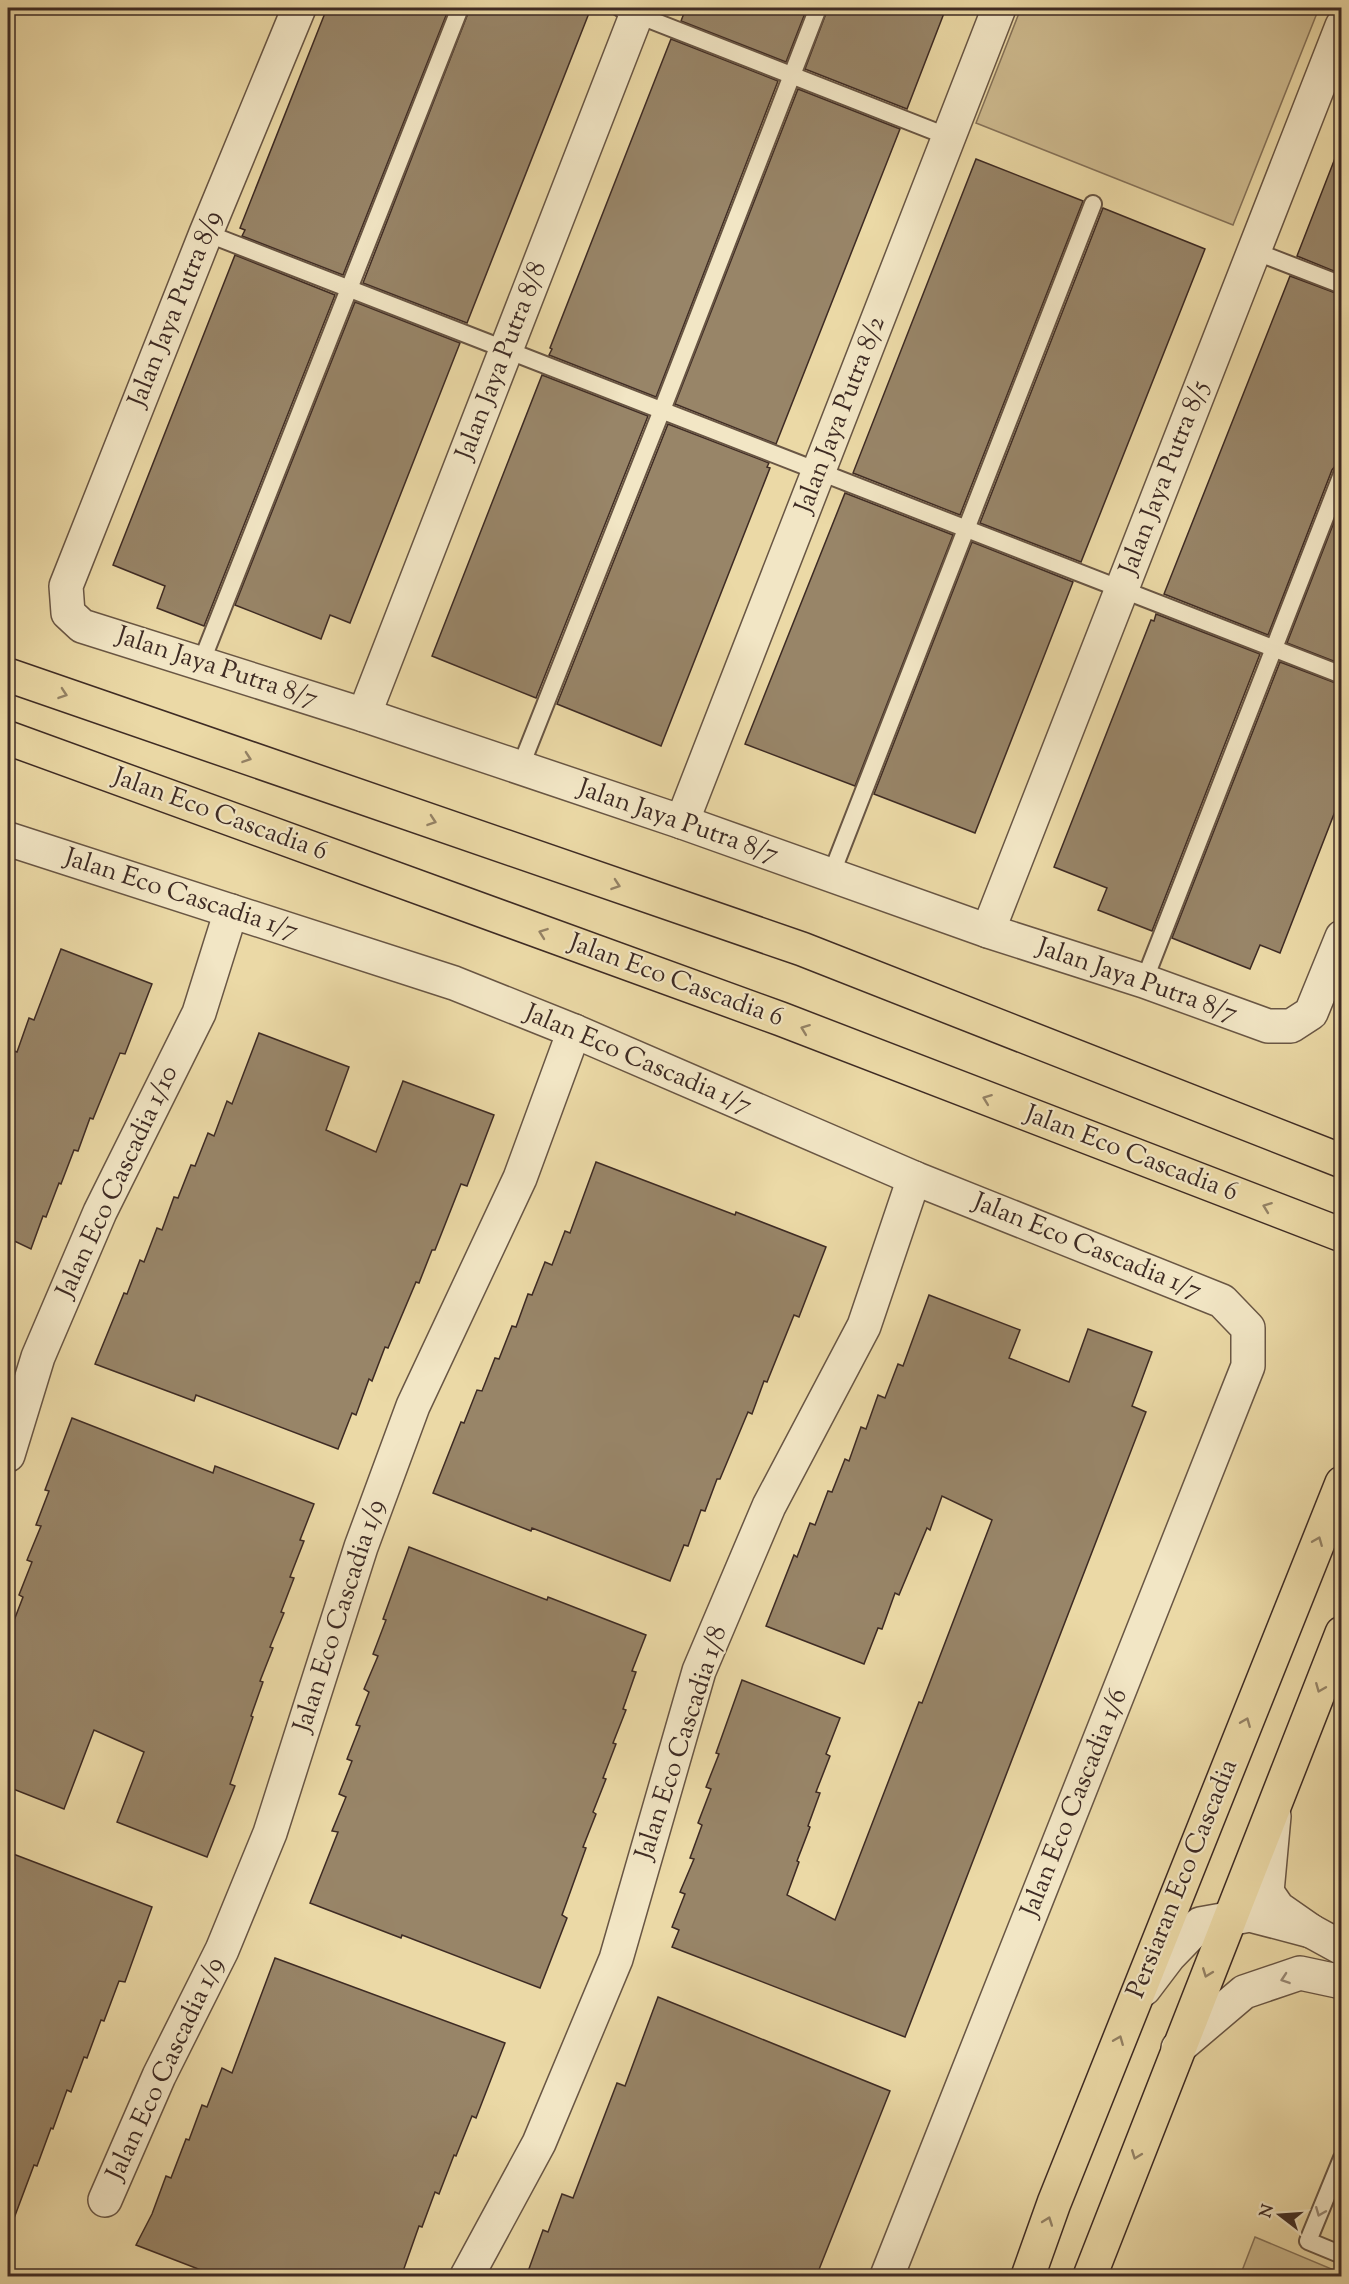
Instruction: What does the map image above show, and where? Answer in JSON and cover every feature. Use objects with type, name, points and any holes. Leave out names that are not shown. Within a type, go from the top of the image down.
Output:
[{"type":"main road","points":[[8,675],[802,949],[1339,1158]]},
{"type":"main road","name":"Jalan Eco Cascadia 6","points":[[8,738],[781,1019],[1327,1229]]},
{"type":"main road","points":[[1327,1229],[1341,1250]]},
{"type":"main road","name":"Persiaran Eco Cascadia","points":[[1028,2277],[1054,2203],[1341,1484]]},
{"type":"main road","points":[[1090,2277],[1341,1633]]},
{"type":"street","name":"Jalan Jaya Putra 8/9","points":[[68,613],[66,586],[206,232],[299,8]]},
{"type":"street","name":"Jalan Jaya Putra 8/2","points":[[681,822],[999,8]]},
{"type":"street","name":"Jalan Jaya Putra 8/8","points":[[364,715],[507,350],[632,10]]},
{"type":"street","name":"Jalan Jaya Putra 8/5","points":[[988,931],[1341,26]]},
{"type":"street","name":"Jalan Jaya Putra 8/7","points":[[68,613],[82,626],[364,715],[681,822],[988,931],[1144,981],[1268,1026],[1291,1026],[1311,1013],[1341,937]]},
{"type":"street","name":"Jalan Eco Cascadia 1/7","points":[[8,839],[454,984],[574,1032],[914,1178],[1222,1301],[1248,1328]]},
{"type":"street","name":"Jalan Eco Cascadia 1/10","points":[[8,1455],[38,1357],[100,1212],[199,1013],[231,911]]},
{"type":"street","name":"Jalan Eco Cascadia 1/9","points":[[105,2200],[159,2076],[222,1950],[270,1833],[361,1547],[413,1406],[520,1178],[574,1032]]},
{"type":"street","name":"Jalan Eco Cascadia 1/8","points":[[467,2277],[539,2143],[616,1959],[699,1671],[769,1506],[864,1326],[914,1178]]},
{"type":"street","name":"Jalan Eco Cascadia 1/6","points":[[887,2277],[1248,1366],[1248,1328]]},
{"type":"street","points":[[1276,1799],[1268,1892],[1278,1908],[1341,1948]]},
{"type":"street","points":[[1135,2002],[1169,1956],[1200,1924],[1250,1915],[1311,1931]]},
{"type":"street","points":[[1178,2048],[1244,1992],[1300,1973],[1341,1982]]},
{"type":"lane","points":[[201,663],[460,8]]},
{"type":"lane","points":[[520,768],[818,8]]},
{"type":"lane","points":[[632,10],[949,137]]},
{"type":"lane","points":[[831,875],[1093,204]]},
{"type":"lane","points":[[206,232],[1341,675]]},
{"type":"lane","points":[[1254,251],[1341,285]]},
{"type":"lane","points":[[1144,981],[1341,474]]},
{"type":"lane","points":[[1341,2158],[1308,2241],[1341,2255]]},
{"type":"shaded area","points":[[1021,8],[1319,8],[1233,225],[976,123]]},
{"type":"shaded area","points":[[1255,2237],[1341,2273],[1341,2276],[1240,2276]]},
{"type":"building","points":[[327,8],[449,8],[343,275],[242,236],[245,230],[240,228]]},
{"type":"building","points":[[470,8],[591,8],[467,323],[363,283]]},
{"type":"building","points":[[686,8],[807,8],[786,62],[681,21]]},
{"type":"building","points":[[828,8],[946,8],[907,109],[805,69]]},
{"type":"building","points":[[671,39],[778,81],[656,397],[549,355]]},
{"type":"building","points":[[798,89],[900,129],[776,444],[675,404]]},
{"type":"building","points":[[1339,148],[1341,149],[1341,274],[1297,256]]},
{"type":"building","points":[[976,159],[1083,201],[960,515],[853,473]]},
{"type":"building","points":[[1103,208],[1205,249],[1081,562],[980,523]]},
{"type":"building","points":[[235,255],[335,295],[204,626],[157,608],[165,586],[113,565]]},
{"type":"building","points":[[1290,276],[1341,295],[1341,464],[1336,465],[1332,470],[1268,635],[1164,594]]},
{"type":"building","points":[[355,302],[460,343],[350,623],[330,615],[321,639],[235,605]]},
{"type":"building","points":[[542,375],[648,416],[536,698],[432,656]]},
{"type":"building","points":[[668,424],[769,463],[767,467],[770,468],[661,746],[557,704]]},
{"type":"building","points":[[845,493],[953,535],[855,786],[745,744]]},
{"type":"building","points":[[1341,504],[1341,664],[1287,643]]},
{"type":"building","points":[[972,542],[1073,582],[975,833],[874,794]]},
{"type":"building","points":[[1156,614],[1260,654],[1152,931],[1098,910],[1107,888],[1054,867],[1151,620],[1154,621]]},
{"type":"building","points":[[1280,662],[1341,685],[1341,796],[1280,953],[1260,945],[1250,969],[1172,938]]},
{"type":"building","points":[[61,949],[152,984],[125,1054],[120,1053],[93,1119],[90,1118],[78,1151],[74,1150],[46,1217],[43,1216],[31,1249],[8,1238],[8,1049],[17,1052],[29,1018],[34,1020]]},
{"type":"building","points":[[259,1033],[349,1067],[326,1130],[376,1152],[403,1081],[494,1115],[467,1186],[461,1184],[435,1250],[432,1250],[419,1283],[416,1282],[388,1348],[385,1347],[372,1381],[369,1379],[356,1415],[352,1413],[338,1449],[196,1395],[194,1401],[95,1364],[140,1260],[144,1262],[157,1228],[162,1230],[174,1197],[178,1198],[191,1165],[195,1166],[208,1133],[214,1136],[227,1101],[232,1104]]},
{"type":"building","points":[[596,1162],[826,1247],[799,1317],[794,1315],[767,1382],[764,1381],[752,1414],[748,1412],[720,1479],[717,1479],[705,1511],[701,1510],[688,1546],[684,1545],[670,1581],[433,1493],[461,1422],[464,1423],[477,1390],[482,1391],[495,1358],[499,1359],[512,1326],[516,1327],[528,1294],[532,1295],[545,1262],[552,1265],[565,1231],[570,1233]]},
{"type":"building","points":[[929,1295],[1020,1330],[1009,1358],[1069,1382],[1088,1329],[1152,1352],[1132,1406],[1146,1412],[905,2037],[672,1947],[679,1930],[672,1927],[685,1894],[680,1892],[694,1859],[690,1858],[702,1825],[698,1823],[711,1789],[706,1787],[742,1680],[840,1718],[826,1754],[830,1756],[816,1792],[820,1793],[787,1895],[835,1920],[992,1520],[942,1496],[930,1530],[927,1528],[899,1595],[895,1593],[882,1629],[878,1628],[864,1664],[766,1626],[794,1555],[797,1557],[810,1523],[815,1525],[828,1491],[832,1492],[845,1459],[849,1461],[861,1427],[866,1429],[878,1395],[885,1398],[898,1364],[903,1366]]},
{"type":"building","points":[[72,1418],[213,1473],[215,1466],[314,1504],[300,1540],[304,1541],[290,1577],[294,1578],[281,1612],[284,1613],[270,1647],[273,1648],[260,1681],[263,1682],[251,1716],[253,1717],[230,1784],[235,1786],[207,1857],[117,1822],[144,1752],[94,1730],[64,1809],[8,1787],[8,1636],[23,1597],[19,1595],[32,1562],[27,1560],[41,1526],[36,1525],[49,1491],[45,1490]]},
{"type":"building","points":[[409,1547],[646,1635],[632,1671],[636,1672],[623,1709],[626,1710],[613,1743],[616,1744],[603,1778],[606,1779],[593,1812],[596,1814],[583,1847],[586,1848],[562,1915],[567,1918],[540,1988],[402,1935],[401,1938],[310,1903],[338,1832],[332,1831],[346,1797],[339,1794],[352,1761],[347,1759],[360,1726],[356,1725],[369,1692],[364,1689],[378,1656],[373,1654]]},
{"type":"building","points":[[8,1852],[152,1907],[125,1982],[119,1981],[104,2021],[101,2020],[71,2092],[67,2090],[37,2166],[34,2165],[10,2229],[8,2228]]},
{"type":"building","points":[[275,1958],[505,2043],[476,2118],[472,2116],[439,2194],[435,2192],[422,2227],[419,2226],[401,2277],[219,2277],[136,2245],[152,2214],[166,2176],[171,2178],[186,2139],[189,2140],[202,2105],[207,2107],[222,2068],[232,2073]]},
{"type":"building","points":[[658,1997],[890,2091],[816,2277],[526,2277],[543,2230],[548,2232],[562,2194],[573,2198],[617,2083],[625,2086]]}]
